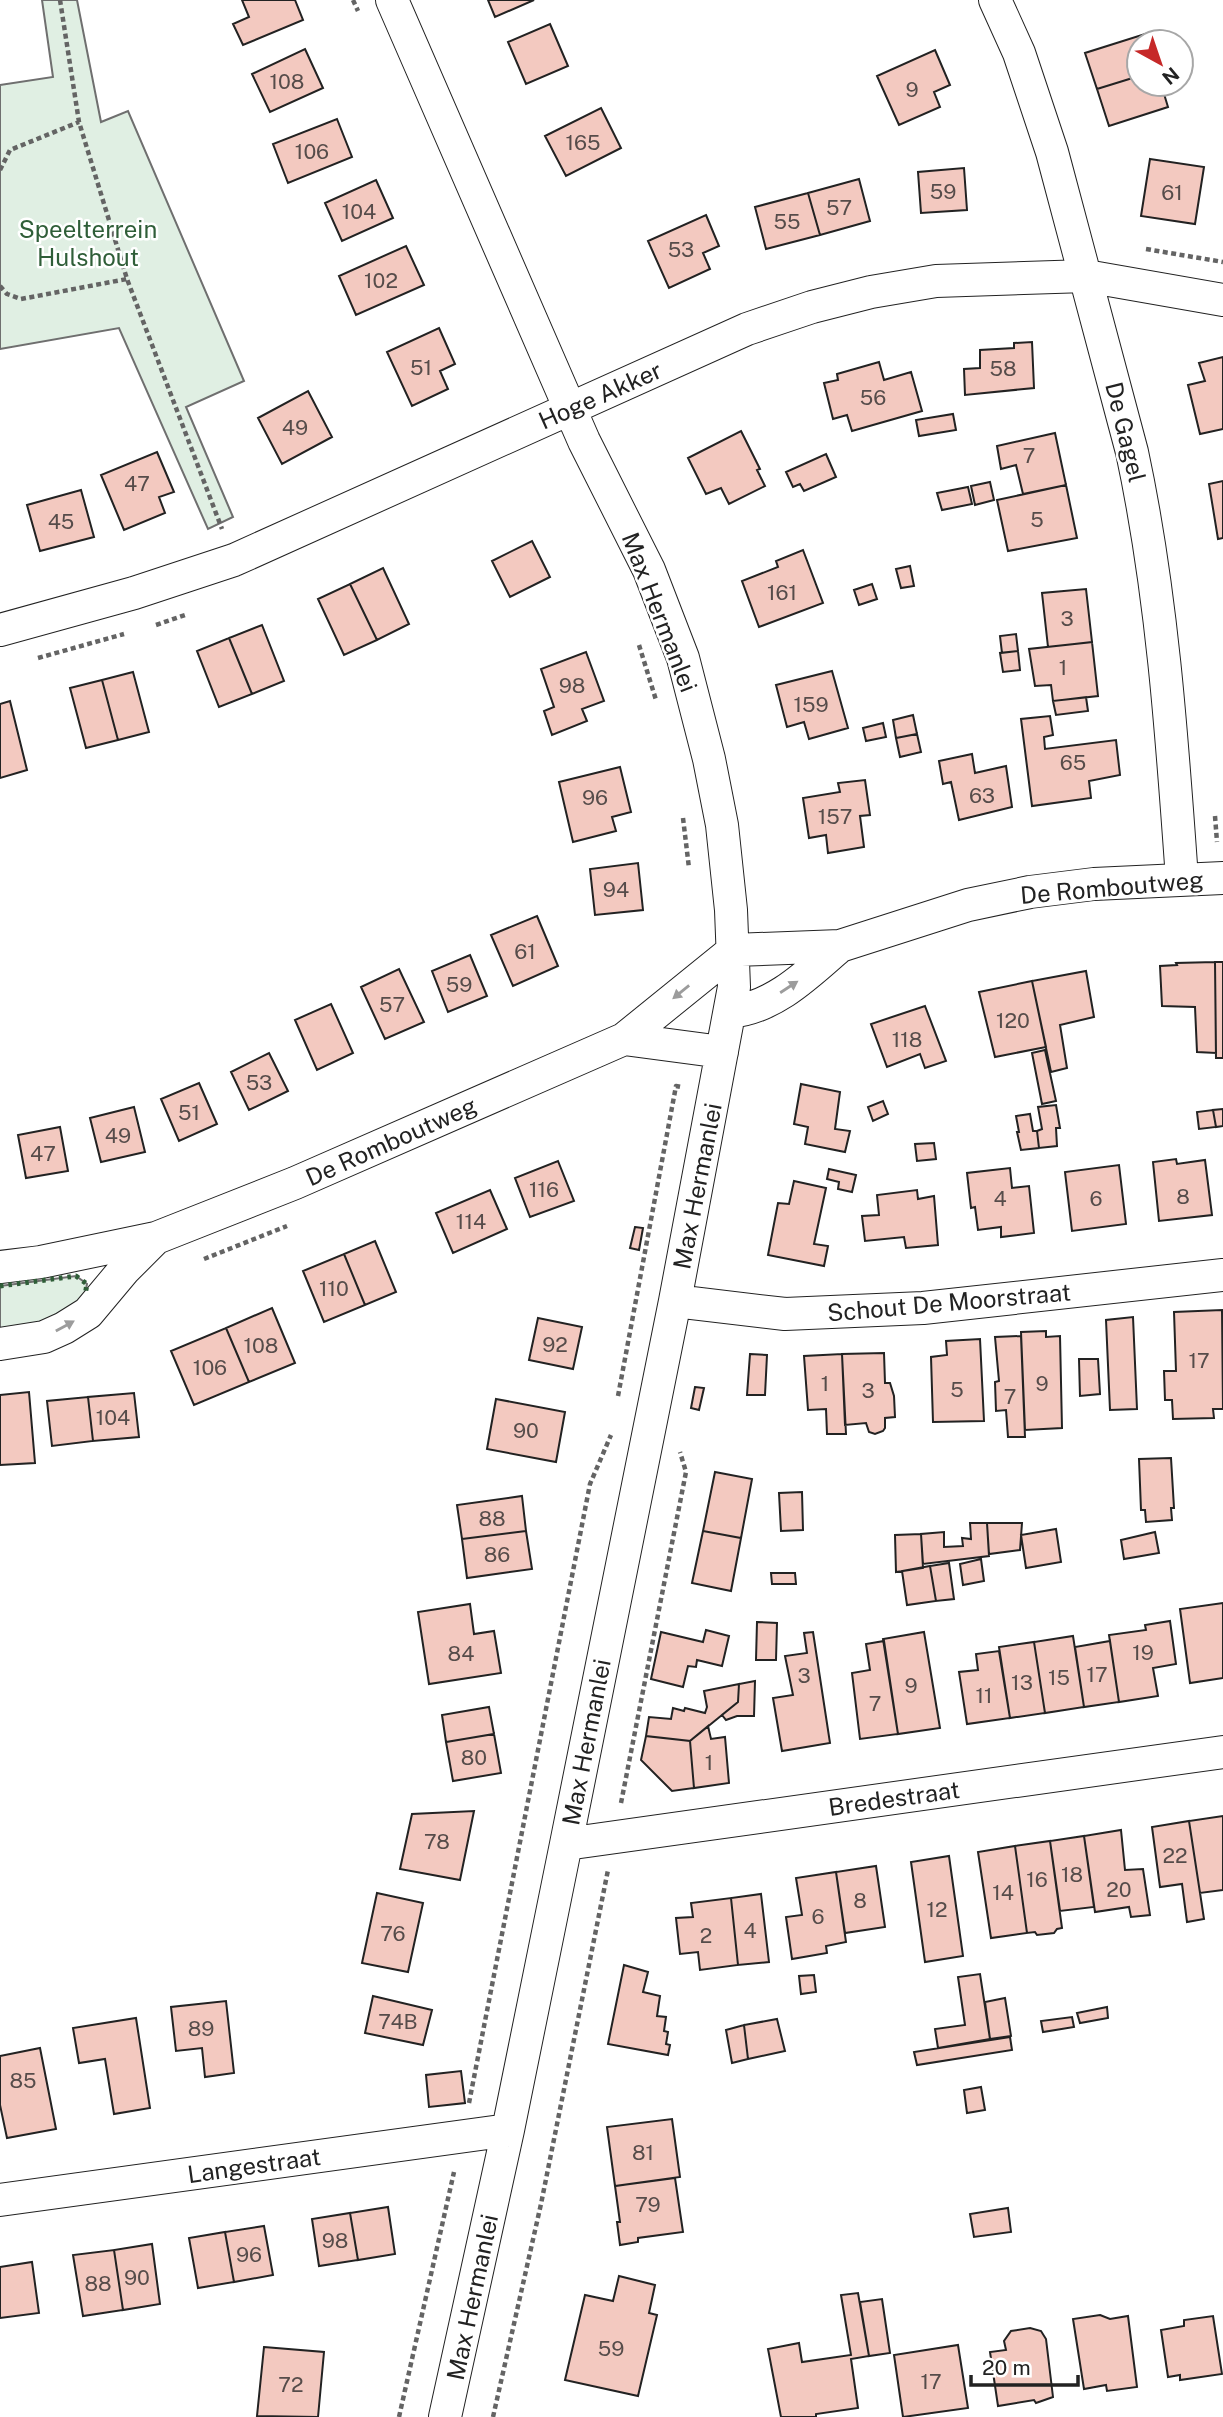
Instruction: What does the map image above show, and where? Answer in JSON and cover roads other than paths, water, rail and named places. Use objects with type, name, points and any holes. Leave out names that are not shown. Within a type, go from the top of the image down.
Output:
[{"type":"street","name":"Max Hermanlei","points":[[392,0],[570,408],[649,570],[683,658],[709,759],[722,824],[734,950],[734,987],[730,1012],[674,1301],[508,2130],[445,2417]]},
{"type":"street","name":"De Gagel","points":[[995,0],[1019,53],[1052,152],[1139,487],[1165,666],[1182,879]]},
{"type":"street","name":"Hoge Akker","points":[[0,631],[134,593],[234,560],[747,329],[812,307],[870,292],[936,281],[1086,276],[1223,300]]},
{"type":"street","name":"De Romboutweg","points":[[0,1266],[41,1262],[156,1238],[295,1183],[624,1039],[734,950],[840,946],[968,905],[1030,892],[1094,884],[1223,878]]},
{"type":"street","name":"De Romboutweg","points":[[730,1012],[756,1007],[767,1001],[798,982],[840,946]]},
{"type":"street","points":[[624,1039],[722,1052]]},
{"type":"street","name":"De Romboutweg","points":[[0,1344],[44,1337],[88,1312],[124,1269],[156,1238]]},
{"type":"street","name":"Schout De Moorstraat","points":[[674,1301],[785,1314],[923,1308],[1223,1275]]},
{"type":"street","name":"Bredestraat","points":[[566,1844],[1223,1752]]},
{"type":"street","name":"Langestraat","points":[[0,2200],[508,2130]]},
{"type":"park label","name":"Speelterrein Hulshout","points":[[88,243]]}]
